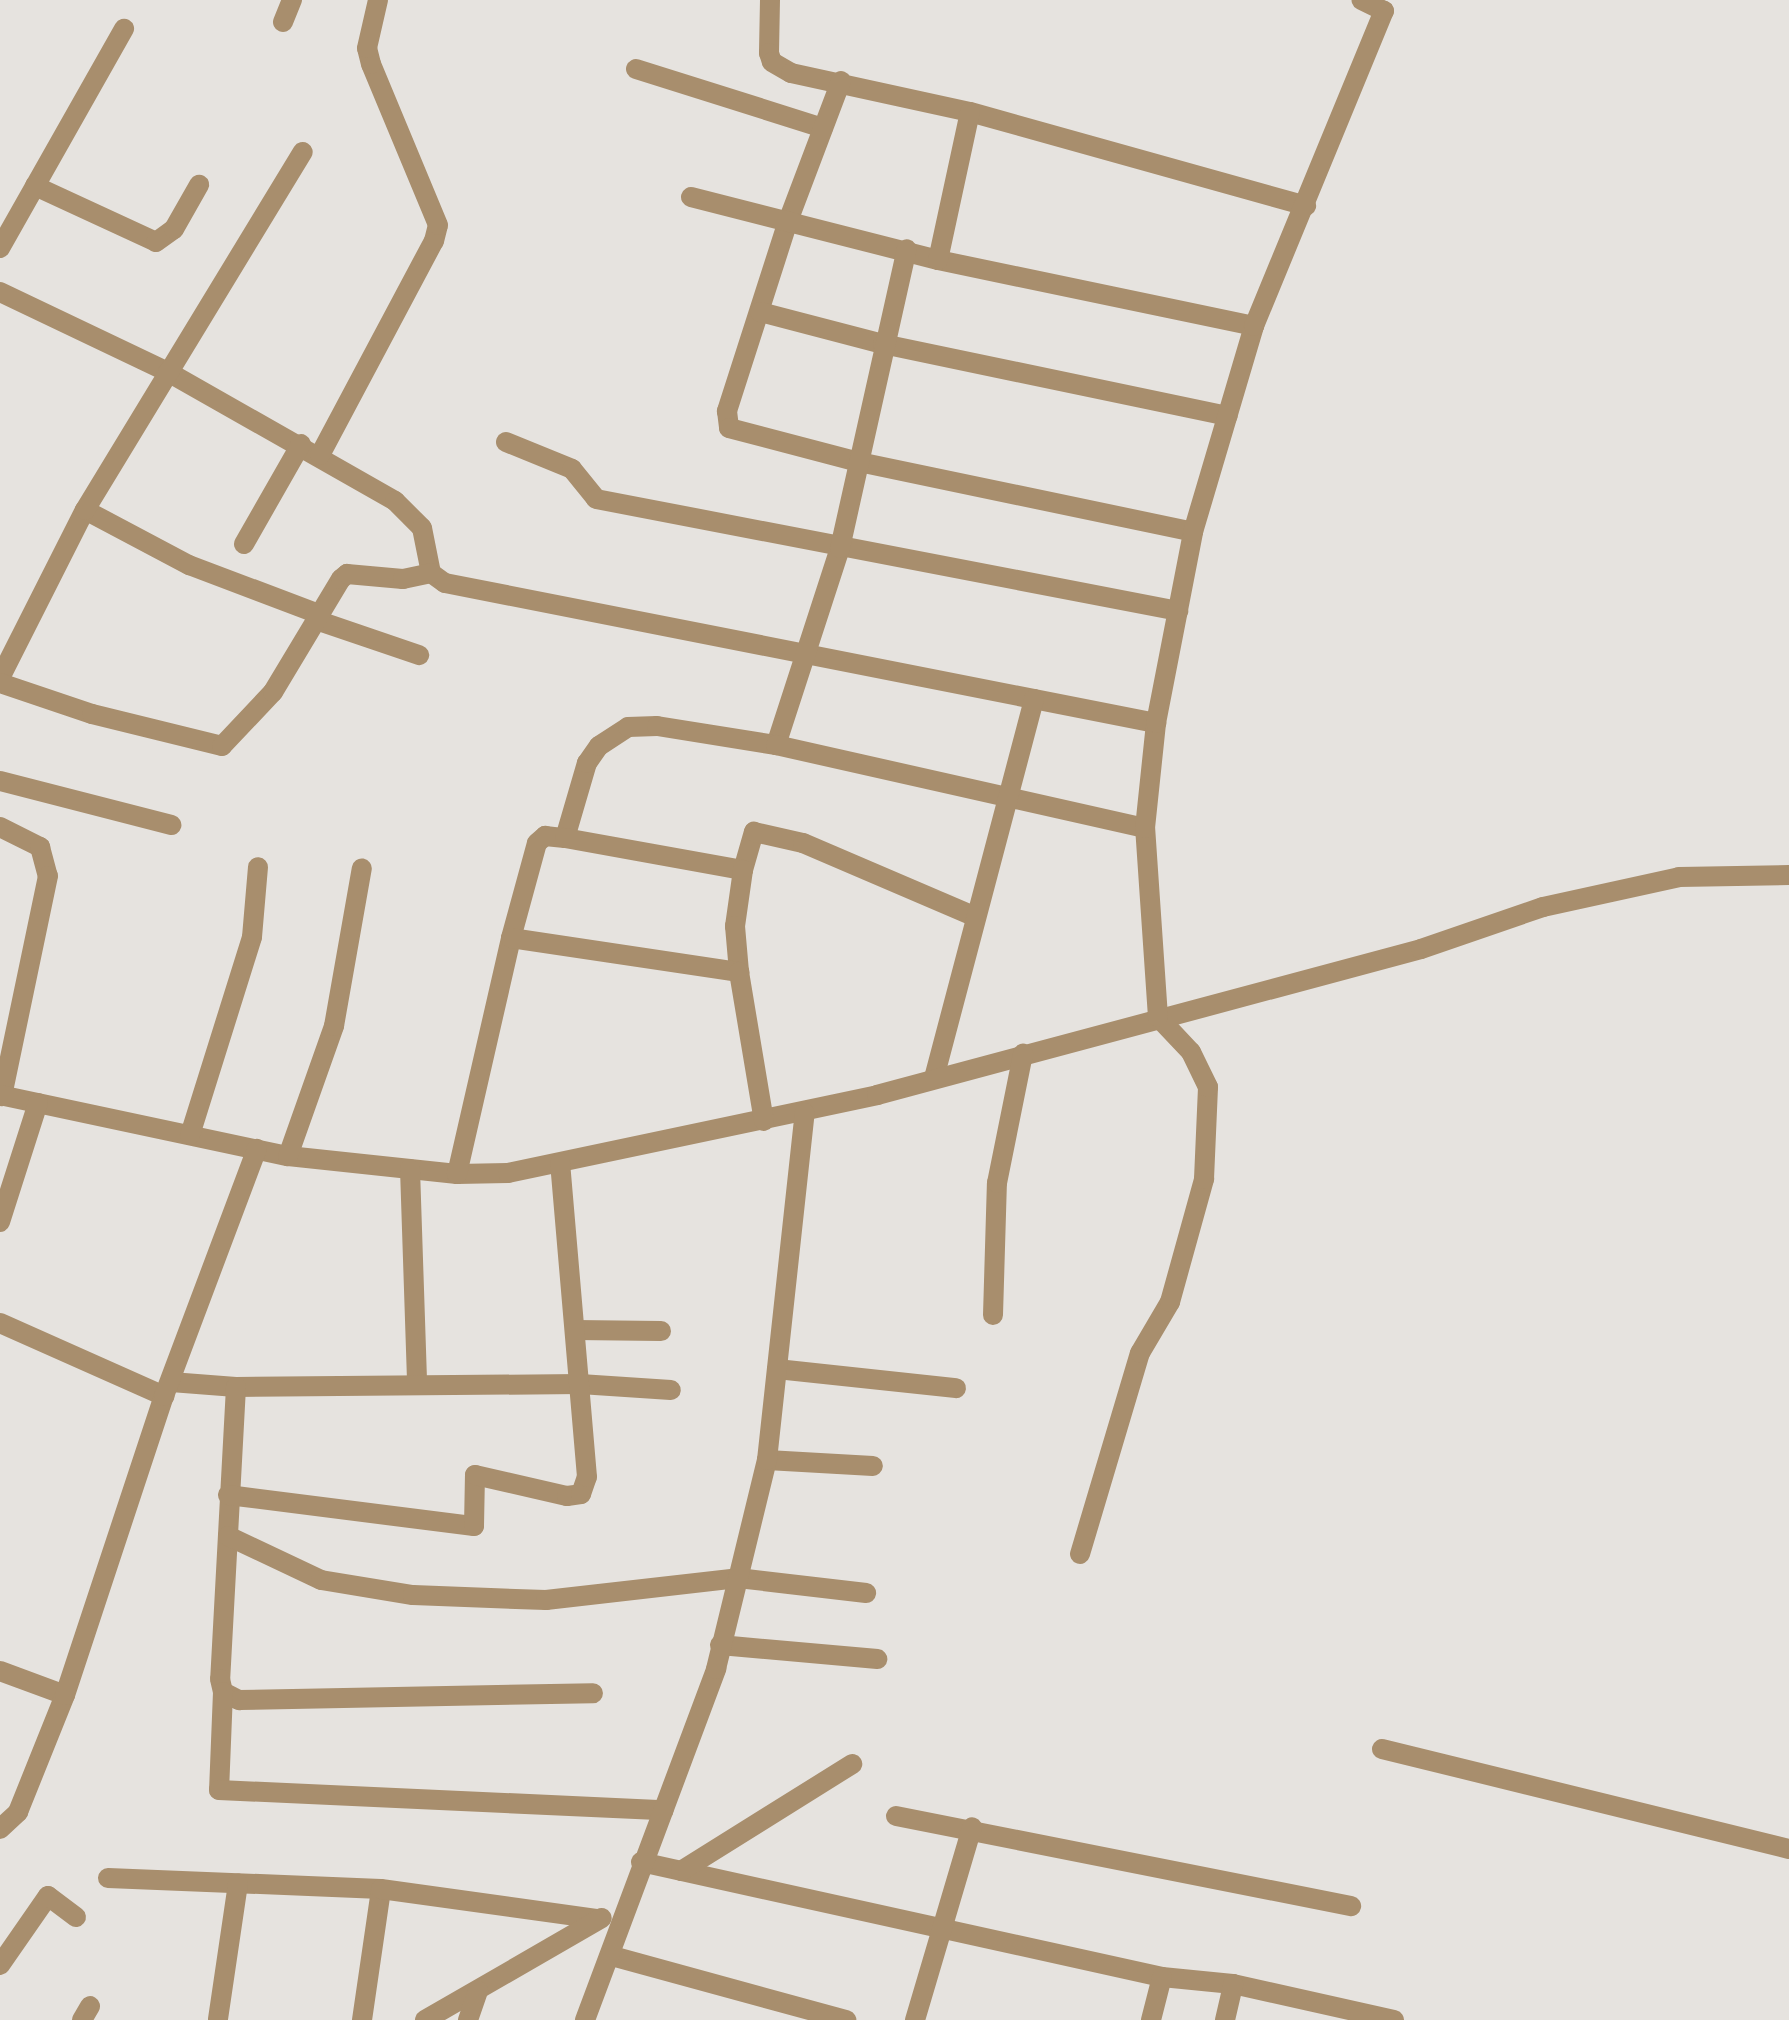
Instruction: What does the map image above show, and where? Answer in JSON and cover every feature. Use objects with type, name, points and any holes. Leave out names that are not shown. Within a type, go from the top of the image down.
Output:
[{"type":"street","points":[[283,22],[292,0]]},
{"type":"street","points":[[320,455],[434,241],[438,225],[371,64],[367,48],[378,0]]},
{"type":"street","points":[[770,0],[772,62],[791,73],[841,81],[970,112],[1306,206]]},
{"type":"street","points":[[1080,1554],[1140,1353],[1170,1302],[1204,1179],[1208,1087],[1191,1052],[1158,1017],[1145,828],[1156,723],[1193,532],[1254,326],[1384,11],[1361,0]]},
{"type":"street","points":[[0,248],[124,29]]},
{"type":"street","points":[[636,69],[823,128]]},
{"type":"street","points":[[841,81],[788,221],[725,422],[739,432],[859,462],[1193,532]]},
{"type":"street","points":[[938,260],[970,112]]},
{"type":"street","points":[[303,152],[85,510],[4,654],[0,680],[92,714],[222,746],[273,692],[317,617],[347,574],[403,579],[431,573],[467,589],[608,612],[808,656],[1156,723]]},
{"type":"street","points":[[35,186],[156,242],[174,229],[199,185]]},
{"type":"street","points":[[691,197],[907,249],[938,260],[1254,326]]},
{"type":"street","points":[[776,745],[808,656],[840,548],[883,344],[907,249]]},
{"type":"street","points":[[0,292],[168,372],[320,455],[413,518],[422,528],[431,573]]},
{"type":"street","points":[[760,312],[883,344],[1228,416]]},
{"type":"street","points":[[506,442],[572,469],[596,499],[1178,611]]},
{"type":"street","points":[[244,544],[301,444]]},
{"type":"street","points":[[85,510],[189,565],[419,655]]},
{"type":"street","points":[[934,1078],[1034,699]]},
{"type":"street","points":[[565,838],[587,763],[599,746],[628,727],[657,726],[776,745],[1145,828]]},
{"type":"street","points":[[0,781],[171,825]]},
{"type":"street","points":[[0,827],[40,847],[48,876],[1,1096],[288,1156],[457,1174],[508,1173],[805,1113],[1421,949],[1558,903],[1679,877],[1789,875]]},
{"type":"street","points":[[764,1121],[739,972],[735,926],[743,870],[754,832],[803,843],[976,917]]},
{"type":"street","points":[[457,1174],[511,938],[537,843],[545,836],[565,838],[743,870]]},
{"type":"street","points":[[190,1135],[252,937],[258,867]]},
{"type":"street","points":[[288,1156],[334,1026],[362,868]]},
{"type":"street","points":[[511,938],[739,972]]},
{"type":"street","points":[[993,1315],[997,1183],[1023,1054]]},
{"type":"street","points":[[0,1222],[38,1103]]},
{"type":"street","points":[[585,2020],[612,1956],[641,1862],[664,1810],[720,1645],[767,1460],[805,1113]]},
{"type":"street","points":[[0,1829],[18,1812],[65,1695],[167,1389],[257,1149]]},
{"type":"street","points":[[228,1495],[474,1526],[475,1475],[567,1496],[581,1494],[587,1477],[560,1163]]},
{"type":"street","points":[[410,1169],[417,1384]]},
{"type":"street","points":[[0,1323],[167,1389],[580,1384],[671,1390]]},
{"type":"street","points":[[575,1330],[661,1331]]},
{"type":"street","points":[[777,1369],[956,1388]]},
{"type":"street","points":[[236,1387],[228,1495],[219,1790],[664,1810]]},
{"type":"street","points":[[767,1460],[873,1466]]},
{"type":"street","points":[[228,1536],[321,1580],[413,1595],[546,1600],[738,1578],[866,1593]]},
{"type":"street","points":[[720,1645],[877,1659]]},
{"type":"street","points":[[0,1671],[65,1695]]},
{"type":"street","points":[[223,1692],[239,1700],[593,1693]]},
{"type":"street","points":[[1382,1749],[1789,1849]]},
{"type":"street","points":[[681,1871],[852,1764]]},
{"type":"street","points":[[896,1816],[972,1827],[1351,1906]]},
{"type":"street","points":[[915,2020],[972,1827]]},
{"type":"street","points":[[641,1862],[1162,1977],[1233,1984],[1386,2018]]},
{"type":"street","points":[[108,1878],[381,1889],[598,1919]]},
{"type":"street","points":[[218,2019],[238,1883]]},
{"type":"street","points":[[362,2020],[381,1889]]},
{"type":"street","points":[[0,1965],[48,1896],[76,1917]]},
{"type":"street","points":[[425,2020],[598,1919],[625,1912]]},
{"type":"street","points":[[612,1956],[846,2020]]},
{"type":"street","points":[[1151,2020],[1162,1977]]},
{"type":"street","points":[[1225,2020],[1233,1984]]},
{"type":"street","points":[[468,2020],[478,1991]]},
{"type":"street","points":[[1305,2020],[1310,1999]]}]
